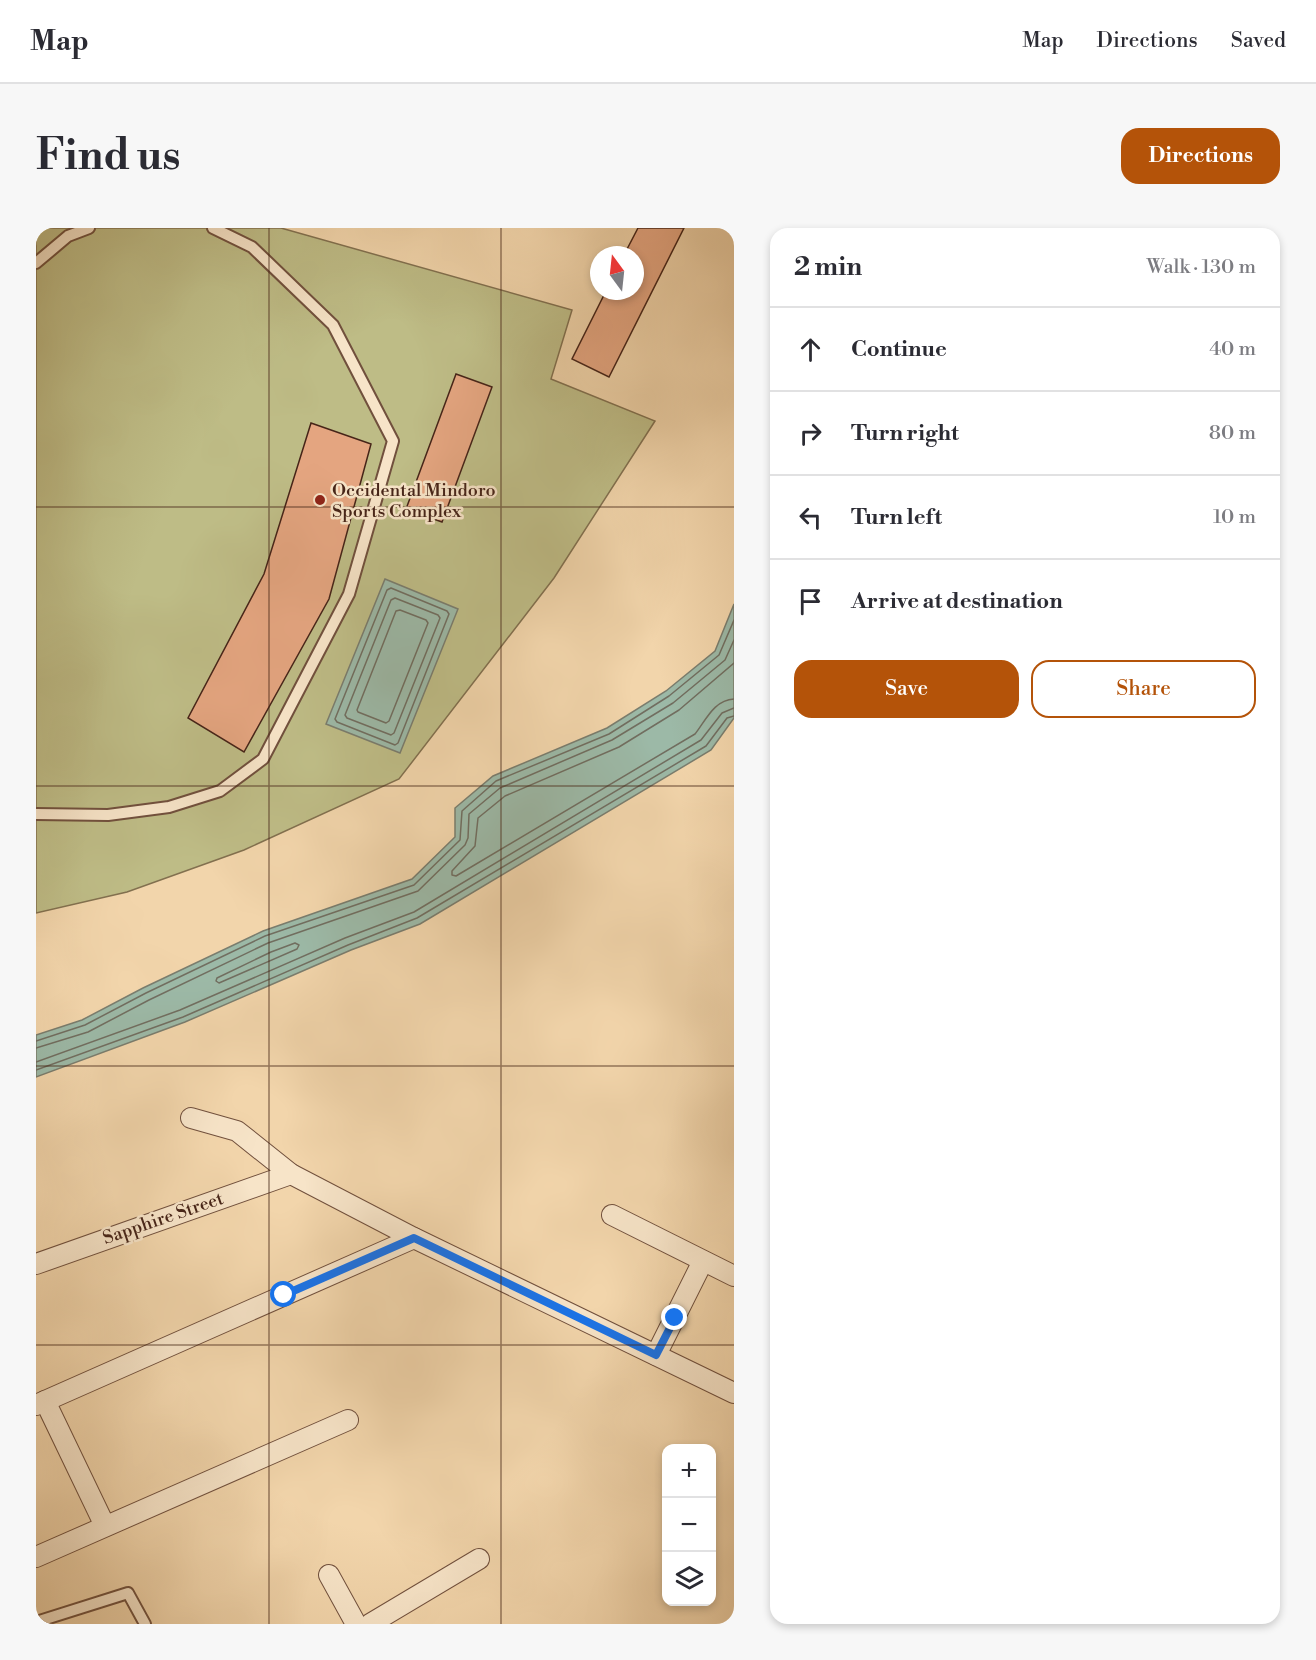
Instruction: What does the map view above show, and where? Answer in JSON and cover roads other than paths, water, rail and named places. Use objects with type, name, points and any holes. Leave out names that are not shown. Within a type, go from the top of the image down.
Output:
[{"type":"street","points":[[191,1118],[237,1131],[291,1174],[414,1238],[734,1393]]},
{"type":"street","name":"Sapphire Street","points":[[36,1264],[291,1174]]},
{"type":"street","points":[[612,1215],[734,1276]]},
{"type":"street","points":[[105,1526],[40,1403],[414,1238]]},
{"type":"street","points":[[656,1355],[703,1261]]},
{"type":"street","points":[[36,1557],[348,1420]]},
{"type":"street","points":[[370,1624],[479,1559]]},
{"type":"street","points":[[329,1575],[356,1624]]},
{"type":"lane","points":[[36,263],[68,236],[89,228]]},
{"type":"lane","points":[[36,814],[108,815],[169,807],[220,791],[241,777],[263,759],[349,594],[393,441],[333,325],[252,247],[213,228]]},
{"type":"lane","points":[[36,1622],[128,1593],[145,1624]]},
{"type":"water","points":[[385,579],[458,609],[400,753],[326,724]]},
{"type":"water","points":[[734,604],[734,718],[711,750],[420,924],[351,950],[185,1022],[36,1077],[36,1035],[82,1020],[263,931],[412,879],[455,837],[455,808],[493,776],[607,728],[666,691],[715,651]]},
{"type":"place","name":"Occidental Mindoro Sports Complex","points":[[320,500]]}]
